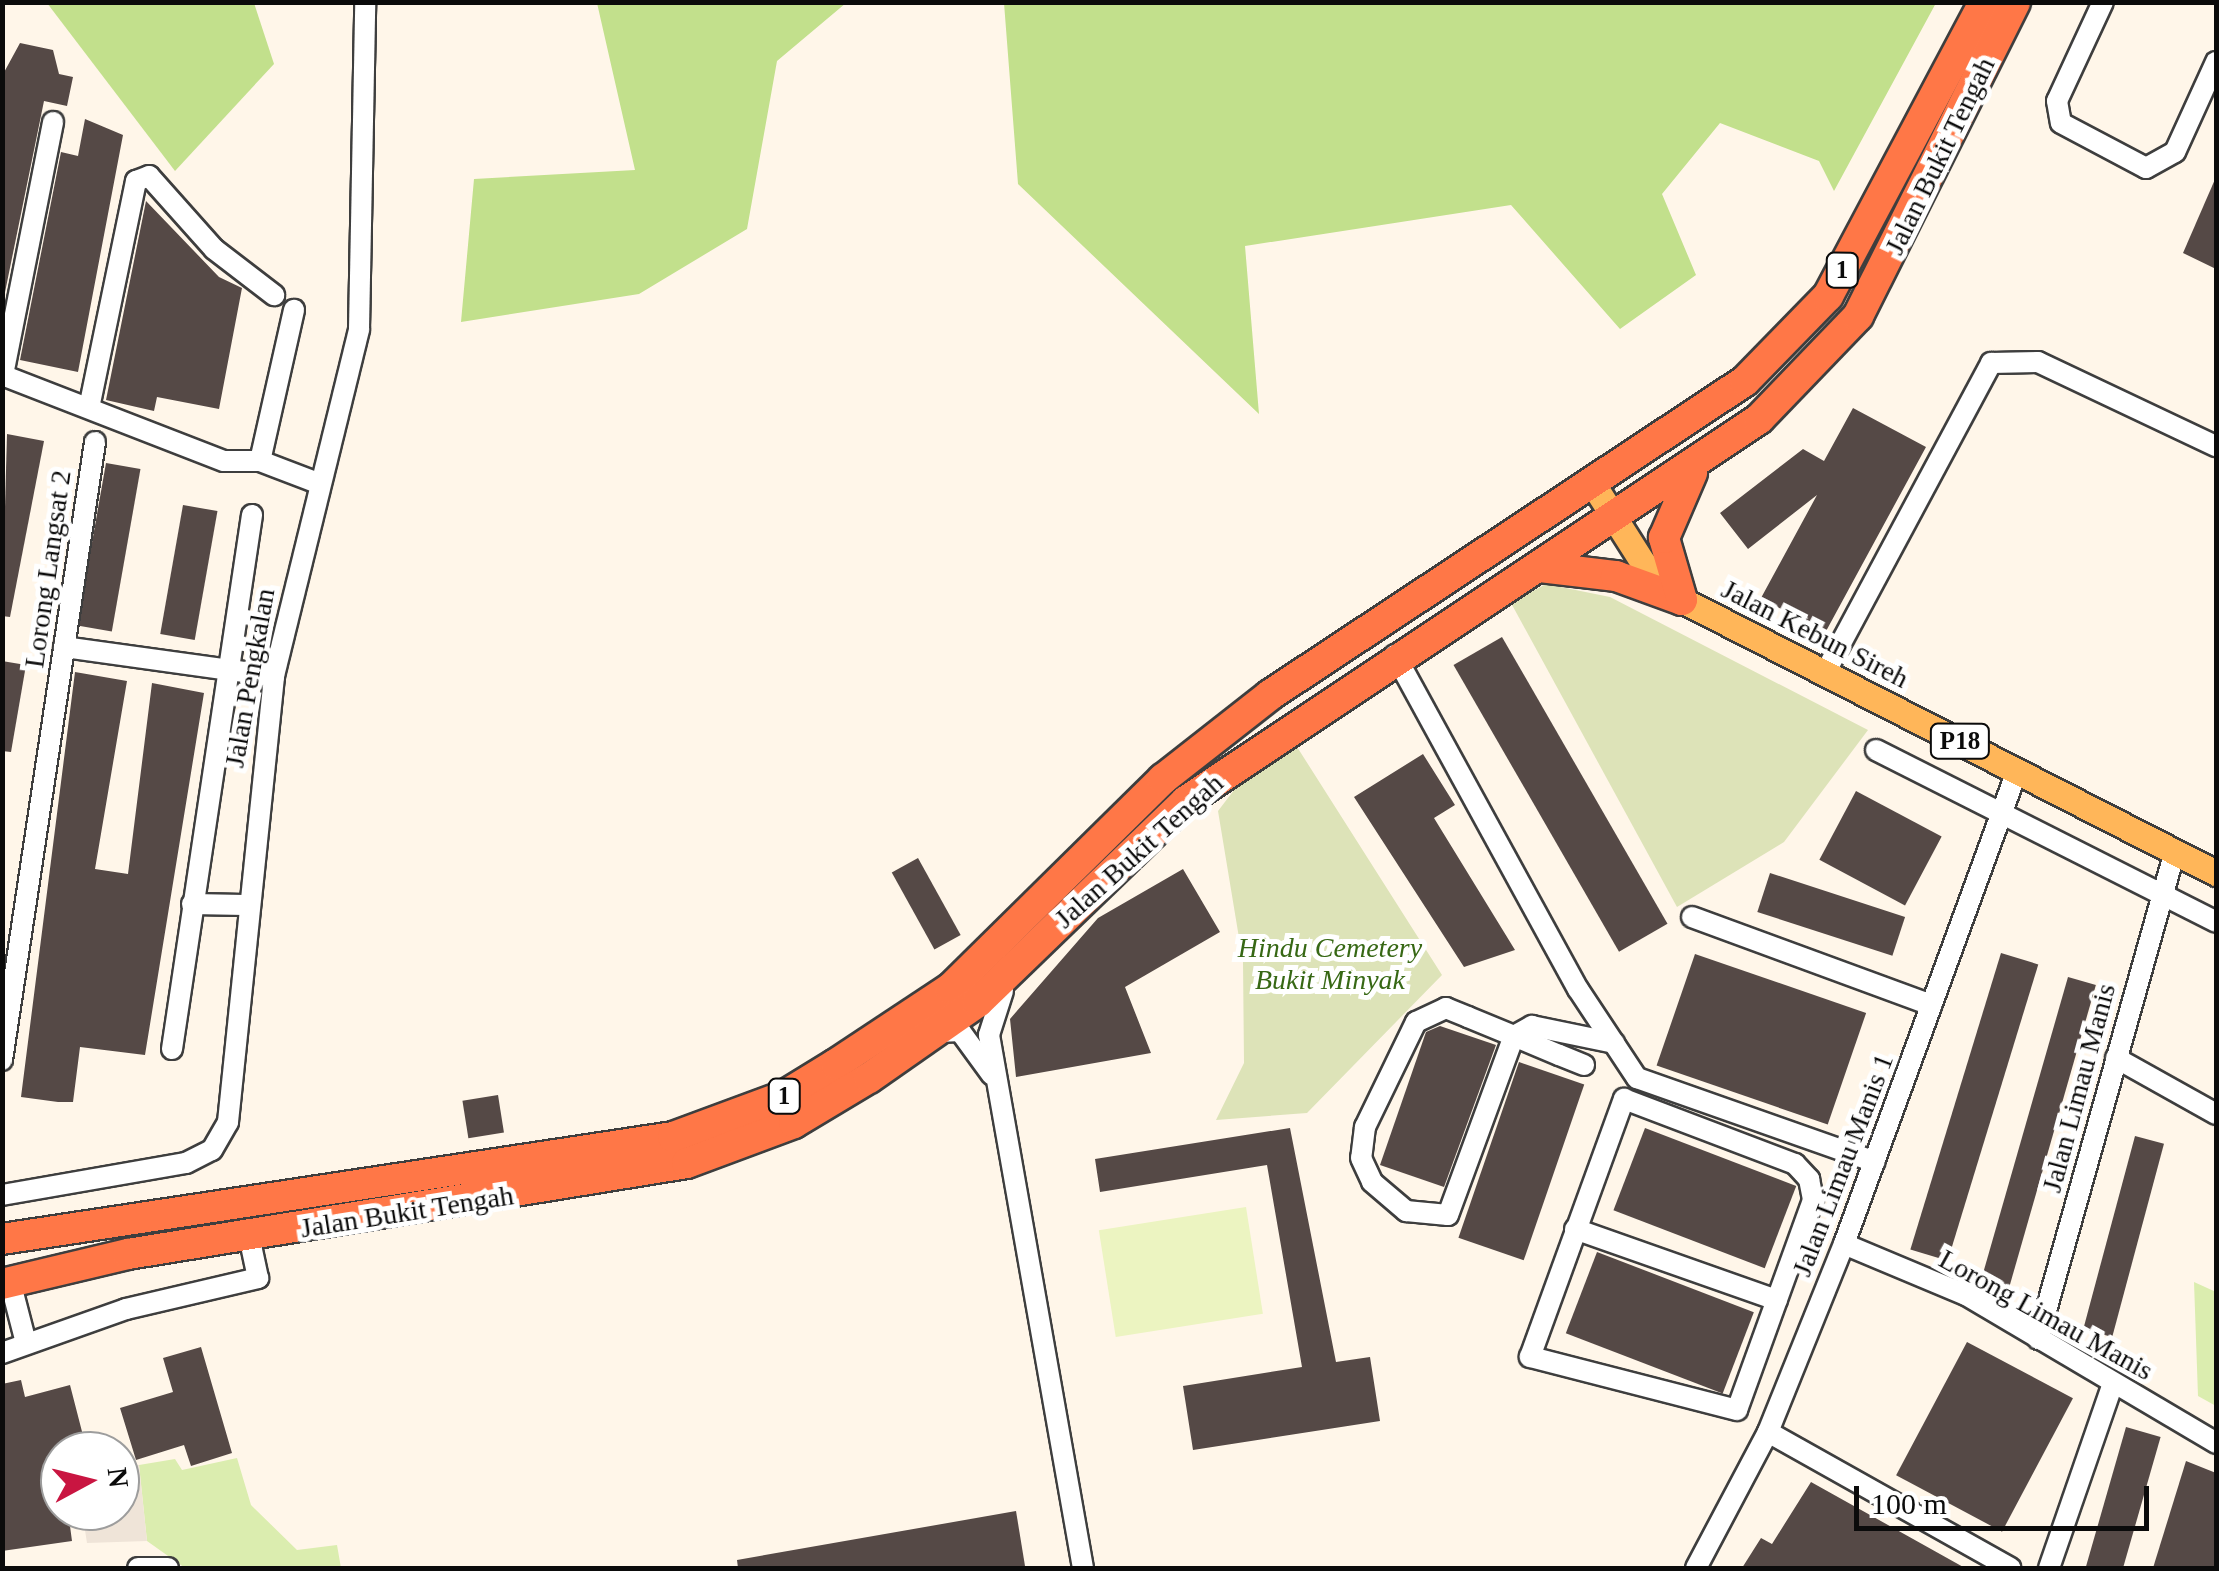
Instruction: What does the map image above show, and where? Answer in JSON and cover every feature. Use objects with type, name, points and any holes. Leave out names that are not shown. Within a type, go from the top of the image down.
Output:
[{"type":"highway","name":"Jalan Bukit Tengah","points":[[2,1238],[564,1160],[672,1138],[782,1098],[951,988],[1162,779],[1270,694],[1745,381],[1828,296],[1984,2]]},
{"type":"highway","name":"Jalan Bukit Tengah","points":[[6,1283],[249,1236],[687,1163],[794,1123],[939,1032],[1186,801],[1395,655],[1697,466],[1760,419],[1858,316],[2016,2]]},
{"type":"highway","points":[[1682,600],[1665,522],[1697,466]]},
{"type":"highway","points":[[1540,566],[1616,576],[1682,600]]},
{"type":"main road","name":"Jalan Kebun Sireh","points":[[1591,480],[1612,518],[1682,600],[2216,872]]},
{"type":"street","name":"Jalan Pengkalan","points":[[2,1195],[166,1168],[212,1150],[228,1122],[245,906],[274,676],[363,292],[365,2]]},
{"type":"street","points":[[2103,2],[2057,101],[2061,123],[2146,168],[2175,152],[2216,62]]},
{"type":"street","points":[[54,122],[3,375],[224,461],[260,461],[318,483]]},
{"type":"street","points":[[89,408],[136,181],[149,176],[214,248],[274,295]]},
{"type":"street","points":[[260,461],[294,310]]},
{"type":"street","points":[[1825,673],[1990,363],[2038,362],[2216,446]]},
{"type":"street","name":"Lorong Langsat 2","points":[[2,1060],[95,442]]},
{"type":"street","points":[[172,1049],[252,515]]},
{"type":"street","points":[[64,647],[274,676]]},
{"type":"street","points":[[1395,655],[1578,988],[1637,1078],[1875,1162]]},
{"type":"street","points":[[1876,750],[2216,922]]},
{"type":"street","name":"Jalan Limau Manis 1","points":[[1696,1568],[1771,1425],[1844,1244],[2017,770]]},
{"type":"street","name":"Jalan Limau Manis","points":[[2038,1339],[2175,851]]},
{"type":"street","points":[[2,902],[26,905]]},
{"type":"street","points":[[192,904],[245,906]]},
{"type":"street","points":[[1692,918],[1931,1004]]},
{"type":"street","points":[[1033,948],[991,1008],[996,1080],[1083,1568]]},
{"type":"street","points":[[1584,1065],[1514,1036],[1446,1008],[1416,1022],[1365,1127],[1361,1158],[1372,1182],[1406,1212],[1429,1220],[1448,1214],[1514,1036],[1532,1026],[1614,1043]]},
{"type":"street","points":[[939,1032],[960,1031],[996,1080]]},
{"type":"street","points":[[2116,1058],[2216,1114]]},
{"type":"street","points":[[1737,1410],[1814,1200],[1810,1179],[1795,1164],[1624,1099],[1530,1357],[1737,1410],[1771,1425],[2010,1568]]},
{"type":"street","points":[[1575,1229],[1777,1300]]},
{"type":"street","points":[[2,1354],[126,1308],[258,1278],[249,1236]]},
{"type":"street","name":"Lorong Limau Manis","points":[[1844,1244],[1966,1295],[2112,1386],[2216,1443]]},
{"type":"street","points":[[6,1283],[26,1344]]},
{"type":"street","points":[[2049,1568],[2112,1386]]},
{"type":"street","points":[[138,1568],[168,1568]]},
{"type":"green space","points":[[1004,2],[1936,3],[1834,191],[1819,161],[1720,123],[1662,194],[1696,275],[1620,329],[1511,205],[1245,246],[1259,414],[1018,184]]},
{"type":"green space","points":[[47,3],[254,3],[274,64],[175,171]]},
{"type":"green space","points":[[597,3],[846,3],[777,61],[747,229],[639,294],[461,322],[474,179],[635,170]]},
{"type":"green space","points":[[1546,584],[1610,597],[1868,730],[1784,842],[1677,907],[1511,603]]},
{"type":"green space","name":"Hindu Cemetery Bukit Minyak","points":[[1292,739],[1442,975],[1307,1113],[1216,1120],[1244,1063],[1243,962],[1218,811],[1254,764]]},
{"type":"green space","points":[[1246,1207],[1263,1314],[1116,1337],[1099,1230]]},
{"type":"green space","points":[[2194,1282],[2216,1292],[2216,1406],[2198,1396]]},
{"type":"green space","points":[[237,1458],[251,1505],[297,1550],[337,1545],[341,1568],[185,1568],[147,1541],[140,1465],[175,1459],[182,1470]]},
{"type":"shaded area","points":[[140,1474],[147,1541],[87,1543],[85,1531],[140,1531]]},
{"type":"building","points":[[20,43],[53,50],[59,74],[73,77],[67,106],[44,101],[2,307],[2,76]]},
{"type":"building","points":[[85,119],[123,135],[78,372],[20,360],[61,152],[78,156]]},
{"type":"building","points":[[2216,177],[2216,269],[2183,253]]},
{"type":"building","points":[[146,201],[219,277],[242,288],[219,409],[157,397],[154,411],[106,400]]},
{"type":"building","points":[[1853,408],[1926,447],[1825,633],[1761,598],[1817,495],[1748,549],[1720,513],[1803,449],[1824,461]]},
{"type":"building","points":[[7,434],[44,441],[10,617],[2,616]]},
{"type":"building","points":[[106,463],[140,469],[112,632],[77,625]]},
{"type":"building","points":[[183,505],[217,511],[195,640],[160,634]]},
{"type":"building","points":[[1502,637],[1668,924],[1619,952],[1454,665]]},
{"type":"building","points":[[2,661],[26,665],[11,752],[2,751]]},
{"type":"building","points":[[75,672],[127,681],[95,869],[128,874],[152,683],[204,693],[145,1055],[80,1047],[73,1102],[58,1102],[21,1097]]},
{"type":"building","points":[[1423,754],[1455,805],[1434,818],[1515,950],[1464,967],[1354,797]]},
{"type":"building","points":[[1856,791],[1942,837],[1905,905],[1819,860]]},
{"type":"building","points":[[918,858],[961,935],[934,950],[892,873]]},
{"type":"building","points":[[1183,869],[1220,932],[1125,987],[1151,1053],[1016,1077],[1010,1019],[1098,918]]},
{"type":"building","points":[[1770,873],[1905,917],[1892,956],[1757,912]]},
{"type":"building","points":[[2001,953],[2038,964],[1948,1261],[1910,1249]]},
{"type":"building","points":[[1695,954],[1866,1013],[1828,1124],[1657,1066]]},
{"type":"building","points":[[2068,977],[2096,985],[2009,1289],[1981,1281]]},
{"type":"building","points":[[1440,1026],[1496,1045],[1444,1187],[1380,1165],[1426,1032]]},
{"type":"building","points":[[1519,1062],[1584,1084],[1524,1260],[1458,1238]]},
{"type":"building","points":[[498,1095],[504,1133],[468,1138],[462,1101]]},
{"type":"building","points":[[1290,1128],[1336,1362],[1370,1357],[1380,1421],[1193,1450],[1183,1386],[1302,1367],[1267,1165],[1100,1192],[1095,1159]]},
{"type":"building","points":[[1645,1128],[1796,1186],[1765,1268],[1613,1210]]},
{"type":"building","points":[[2135,1136],[2164,1144],[2112,1337],[2083,1329]]},
{"type":"building","points":[[1597,1252],[1754,1312],[1723,1393],[1566,1333]]},
{"type":"building","points":[[1967,1342],[2073,1398],[2002,1532],[1896,1475]]},
{"type":"building","points":[[201,1347],[232,1453],[191,1466],[184,1445],[140,1459],[140,1431],[127,1431],[120,1408],[173,1392],[163,1358]]},
{"type":"building","points":[[21,1380],[25,1397],[70,1385],[82,1431],[40,1431],[40,1531],[71,1531],[72,1541],[2,1551],[2,1384]]},
{"type":"building","points":[[2126,1427],[2161,1437],[2123,1568],[2086,1568]]},
{"type":"building","points":[[2186,1461],[2216,1473],[2214,1568],[2153,1568]]},
{"type":"building","points":[[1811,1482],[1965,1568],[1742,1568],[1761,1538],[1772,1544]]},
{"type":"building","points":[[1016,1511],[1025,1566],[738,1568],[737,1560]]}]
